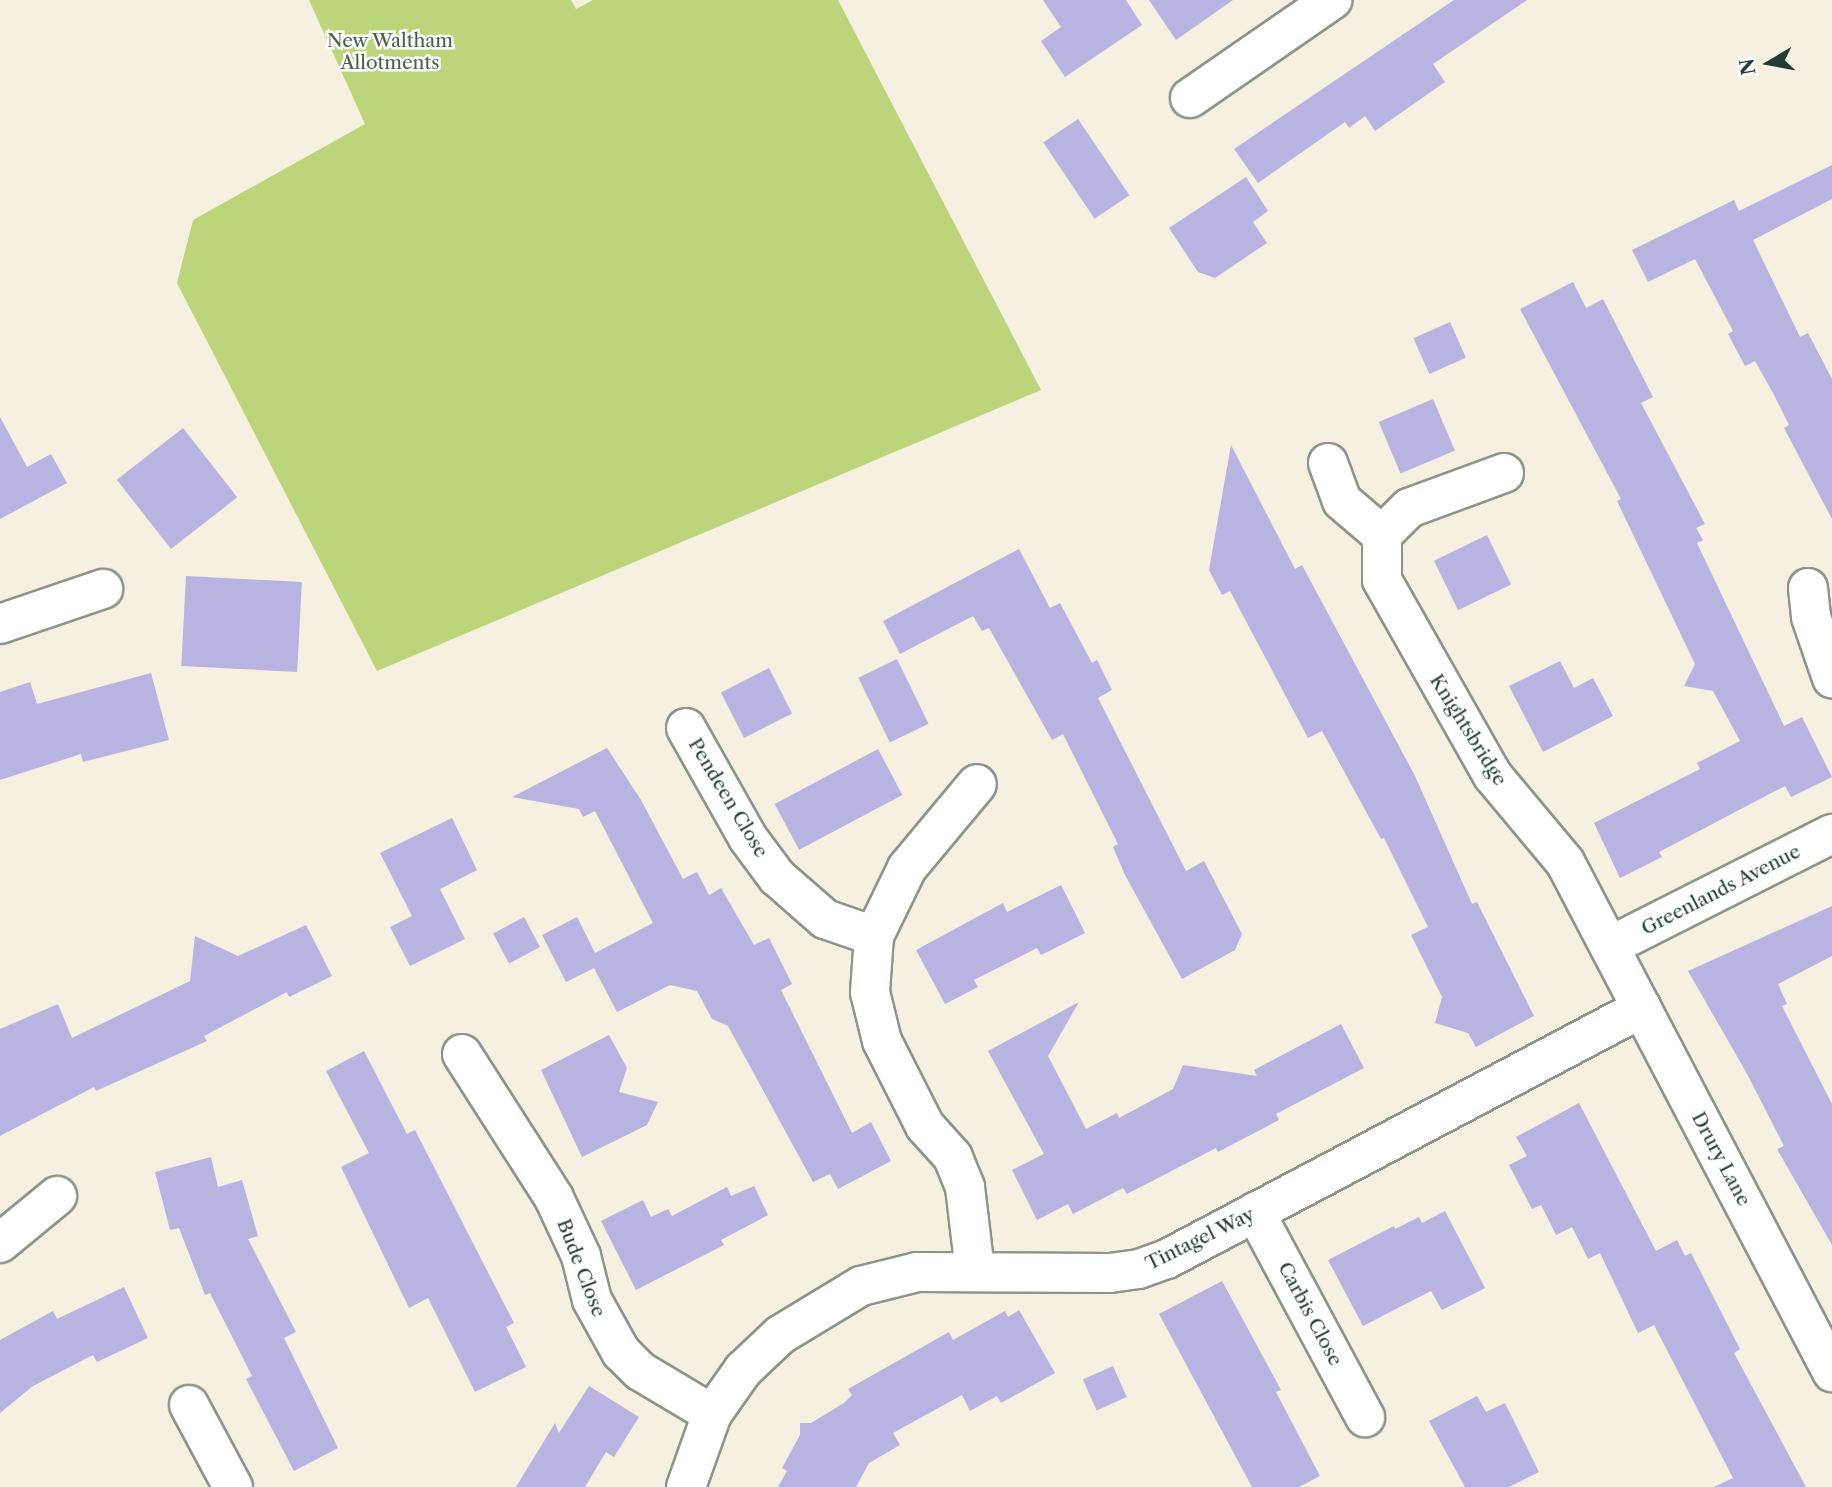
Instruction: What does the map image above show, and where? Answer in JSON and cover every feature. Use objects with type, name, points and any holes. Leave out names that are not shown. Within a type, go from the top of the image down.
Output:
[{"type":"street","points":[[1190,98],[1332,0]]},
{"type":"street","points":[[1328,463],[1342,500],[1382,535],[1409,508],[1504,473]]},
{"type":"street","name":"Knightsbridge","points":[[1382,535],[1382,580],[1433,675],[1493,776],[1565,862],[1610,946]]},
{"type":"street","points":[[1808,588],[1811,617],[1832,678]]},
{"type":"street","points":[[0,624],[103,589]]},
{"type":"street","name":"Pendeen Close","points":[[686,728],[748,838],[777,877],[825,919],[874,936]]},
{"type":"street","points":[[975,1271],[965,1187],[957,1167],[925,1126],[882,1041],[870,992],[874,936],[907,867],[977,784]]},
{"type":"street","name":"Greenlands Avenue","points":[[1610,946],[1832,834]]},
{"type":"street","name":"Drury Lane","points":[[1610,946],[1832,1372]]},
{"type":"street","name":"Tintagel Way","points":[[686,1487],[712,1414],[743,1370],[780,1335],[861,1286],[917,1272],[1110,1273],[1139,1269],[1255,1212],[1642,1008]]},
{"type":"street","name":"Bude Close","points":[[462,1054],[554,1198],[581,1256],[592,1300],[615,1344],[640,1371],[712,1414]]},
{"type":"street","points":[[0,1242],[57,1196]]},
{"type":"street","name":"Carbis Close","points":[[1255,1212],[1365,1417]]},
{"type":"street","points":[[189,1405],[233,1487]]},
{"type":"green space","name":"New Waltham Allotments","points":[[309,0],[571,0],[576,9],[593,0],[838,0],[1041,390],[377,671],[177,283],[193,220],[365,124]]},
{"type":"building","points":[[1043,0],[1126,0],[1142,25],[1065,77],[1041,41],[1061,27]]},
{"type":"building","points":[[1149,0],[1233,0],[1176,40]]},
{"type":"building","points":[[1454,0],[1527,0],[1433,64],[1445,82],[1375,131],[1365,116],[1349,128],[1345,122],[1258,183],[1234,149]]},
{"type":"building","points":[[1078,119],[1129,195],[1095,219],[1043,142]]},
{"type":"building","points":[[1832,165],[1832,199],[1753,240],[1800,337],[1808,333],[1832,379],[1832,519],[1784,428],[1789,425],[1773,393],[1755,361],[1745,366],[1728,334],[1733,331],[1695,259],[1648,282],[1632,250],[1734,200],[1739,211]]},
{"type":"building","points":[[1246,177],[1268,211],[1253,222],[1267,243],[1215,278],[1198,272],[1169,228]]},
{"type":"building","points":[[1573,282],[1586,308],[1603,299],[1653,397],[1641,403],[1705,524],[1696,528],[1703,540],[1697,543],[1784,726],[1802,717],[1832,777],[1791,797],[1785,786],[1659,852],[1662,857],[1620,878],[1594,823],[1700,769],[1697,763],[1740,741],[1713,691],[1684,686],[1695,664],[1617,501],[1621,499],[1520,309]]},
{"type":"building","points":[[1450,322],[1466,358],[1429,374],[1413,338]]},
{"type":"building","points":[[1433,399],[1455,451],[1401,474],[1379,422]]},
{"type":"building","points":[[0,417],[27,467],[51,454],[67,483],[0,519]]},
{"type":"building","points":[[183,428],[237,497],[171,549],[117,480]]},
{"type":"building","points":[[1231,445],[1295,569],[1302,565],[1415,776],[1472,904],[1477,902],[1534,1016],[1476,1047],[1468,1033],[1435,1023],[1442,997],[1411,935],[1428,927],[1384,838],[1381,839],[1322,731],[1308,738],[1230,591],[1222,595],[1209,570]]},
{"type":"building","points":[[1487,535],[1511,584],[1458,610],[1434,561]]},
{"type":"building","points":[[1019,549],[1050,608],[1060,603],[1092,663],[1097,660],[1112,690],[1098,698],[1186,871],[1204,861],[1242,934],[1235,950],[1182,979],[1125,875],[1113,847],[1118,844],[1063,734],[1052,740],[989,628],[982,631],[973,616],[900,654],[883,621]]},
{"type":"building","points":[[186,576],[302,582],[297,672],[181,666]]},
{"type":"building","points":[[897,659],[929,724],[890,743],[858,678]]},
{"type":"building","points":[[1560,661],[1574,688],[1593,678],[1613,716],[1543,752],[1509,686]]},
{"type":"building","points":[[769,668],[792,713],[744,738],[721,693]]},
{"type":"building","points":[[151,673],[169,740],[83,762],[81,754],[0,780],[0,692],[30,682],[37,704]]},
{"type":"building","points":[[607,748],[641,800],[683,879],[697,872],[709,895],[721,888],[754,945],[769,938],[792,984],[781,990],[852,1133],[871,1122],[891,1161],[838,1189],[830,1174],[813,1182],[728,1026],[712,1019],[697,991],[670,985],[617,1012],[594,968],[566,982],[542,935],[577,917],[595,953],[653,923],[595,811],[583,817],[579,809],[512,797]]},
{"type":"building","points":[[878,749],[902,795],[799,850],[775,804]]},
{"type":"building","points":[[452,818],[477,870],[440,889],[465,939],[410,966],[390,927],[412,916],[380,853]]},
{"type":"building","points":[[1061,885],[1085,933],[1041,955],[1037,948],[974,980],[978,987],[945,1004],[916,950],[1003,903],[1007,912]]},
{"type":"building","points":[[1832,906],[1832,956],[1778,984],[1787,1004],[1782,1006],[1832,1104],[1832,1245],[1777,1149],[1784,1146],[1746,1072],[1688,971]]},
{"type":"building","points":[[524,917],[540,947],[509,963],[493,933]]},
{"type":"building","points":[[306,925],[332,976],[289,997],[287,992],[204,1036],[207,1041],[96,1091],[94,1087],[0,1136],[0,1029],[58,1004],[72,1038],[190,981],[195,936],[238,956]]},
{"type":"building","points":[[1079,1002],[1048,1056],[1086,1129],[1117,1113],[1119,1118],[1173,1089],[1183,1065],[1257,1076],[1254,1070],[1341,1024],[1364,1068],[1276,1114],[1279,1120],[1218,1152],[1216,1148],[1127,1194],[1123,1188],[1073,1214],[1068,1204],[1037,1220],[1012,1170],[1044,1154],[988,1051]]},
{"type":"building","points":[[609,1035],[627,1068],[619,1092],[658,1102],[647,1125],[582,1157],[541,1070]]},
{"type":"building","points":[[364,1051],[407,1134],[415,1130],[514,1323],[506,1327],[526,1367],[475,1392],[428,1298],[409,1308],[341,1167],[369,1153],[326,1071]]},
{"type":"building","points":[[1579,1103],[1656,1251],[1677,1240],[1685,1256],[1691,1253],[1740,1349],[1734,1353],[1806,1487],[1714,1487],[1733,1478],[1654,1325],[1638,1333],[1600,1253],[1588,1259],[1572,1227],[1556,1235],[1541,1205],[1532,1209],[1509,1165],[1527,1156],[1516,1137]]},
{"type":"building","points":[[211,1157],[218,1187],[242,1180],[258,1236],[248,1239],[296,1332],[284,1338],[338,1448],[294,1471],[246,1379],[252,1376],[210,1293],[205,1295],[179,1228],[170,1230],[155,1172]]},
{"type":"building","points":[[754,1186],[768,1215],[721,1240],[724,1245],[636,1290],[601,1221],[643,1200],[651,1217],[668,1209],[672,1216],[727,1187],[731,1196]]},
{"type":"building","points":[[1445,1211],[1485,1288],[1442,1310],[1431,1291],[1363,1326],[1328,1260],[1394,1226],[1395,1229],[1419,1217],[1422,1223]]},
{"type":"building","points":[[1222,1281],[1281,1390],[1276,1392],[1320,1476],[1299,1487],[1252,1487],[1159,1314]]},
{"type":"building","points":[[124,1287],[148,1338],[97,1362],[93,1355],[33,1386],[0,1413],[0,1340],[53,1311],[57,1319]]},
{"type":"building","points":[[1019,1310],[1055,1373],[1001,1403],[997,1396],[970,1411],[962,1395],[893,1433],[900,1445],[869,1463],[856,1487],[778,1487],[787,1471],[782,1468],[800,1435],[800,1423],[811,1423],[844,1403],[852,1395],[848,1389],[949,1332],[953,1340],[1005,1311],[1008,1317]]},
{"type":"building","points":[[1113,1366],[1127,1397],[1097,1410],[1083,1379]]},
{"type":"building","points":[[589,1386],[639,1417],[614,1457],[606,1452],[585,1487],[516,1487],[555,1423],[559,1433]]},
{"type":"building","points":[[1477,1396],[1486,1412],[1505,1403],[1539,1472],[1509,1487],[1465,1487],[1429,1421]]}]
